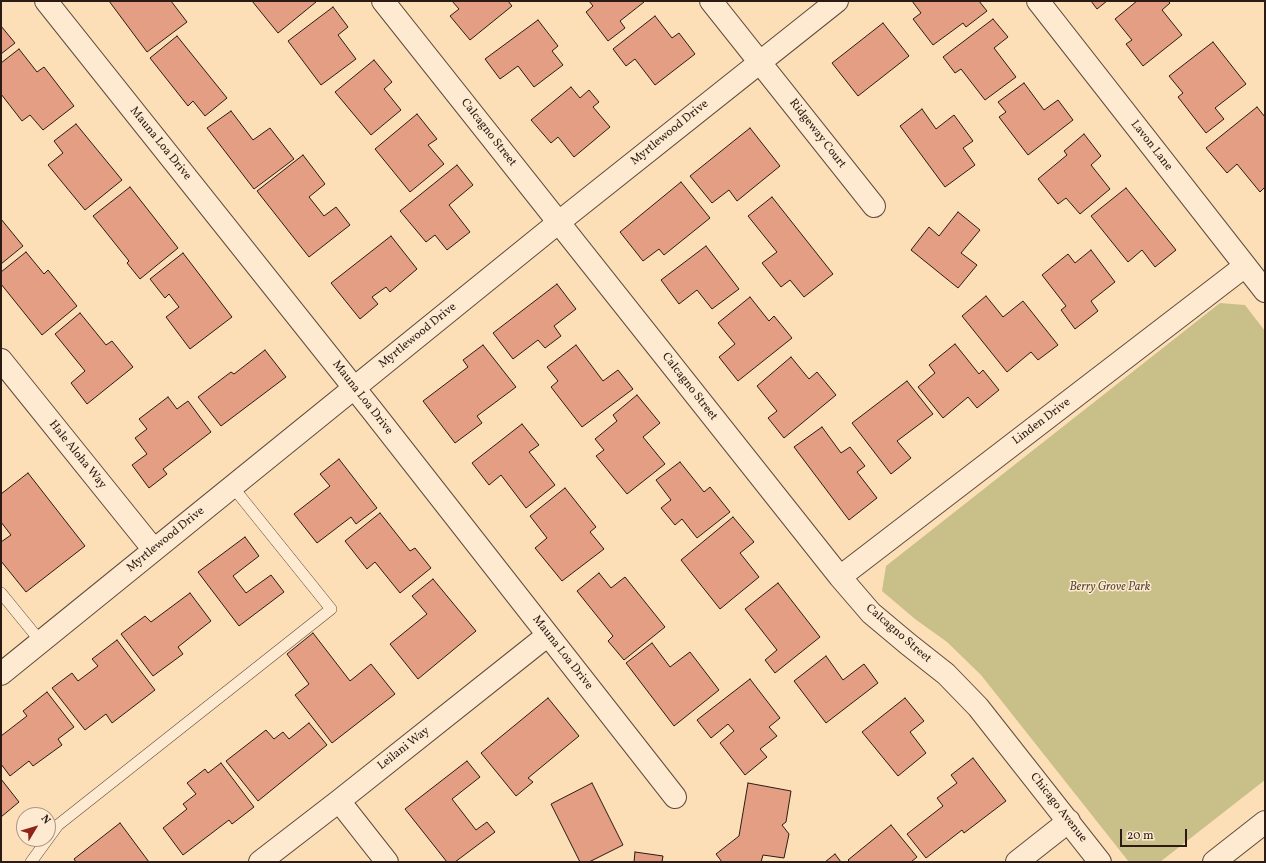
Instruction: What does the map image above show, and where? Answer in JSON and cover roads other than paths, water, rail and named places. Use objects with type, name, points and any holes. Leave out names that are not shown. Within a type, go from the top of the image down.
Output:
[{"type":"street","name":"Mauna Loa Drive","points":[[46,1],[354,388],[675,797]]},
{"type":"street","name":"Calcagno Street","points":[[383,1],[840,577],[871,613],[946,674],[978,707],[1015,754]]},
{"type":"street","name":"Ridgeway Court","points":[[712,1],[874,206]]},
{"type":"street","name":"Myrtlewood Drive","points":[[1,674],[559,222],[837,1]]},
{"type":"street","name":"Lavon Lane","points":[[1038,1],[1265,291]]},
{"type":"street","name":"Linden Drive","points":[[840,577],[1245,266]]},
{"type":"street","name":"Hale Aloha Way","points":[[1,360],[154,550]]},
{"type":"street","name":"Leilani Way","points":[[260,862],[340,801],[548,635]]},
{"type":"street","name":"Chicago Avenue","points":[[1015,754],[1100,862]]},
{"type":"street","points":[[340,801],[387,862]]},
{"type":"street","points":[[1016,862],[1069,821]]},
{"type":"street","points":[[1214,862],[1265,822]]},
{"type":"lane","points":[[31,862],[58,825],[331,610],[232,486]]},
{"type":"lane","points":[[1,593],[40,642]]},
{"type":"park label","name":"Berry Grove Park","points":[[1110,588]]}]
